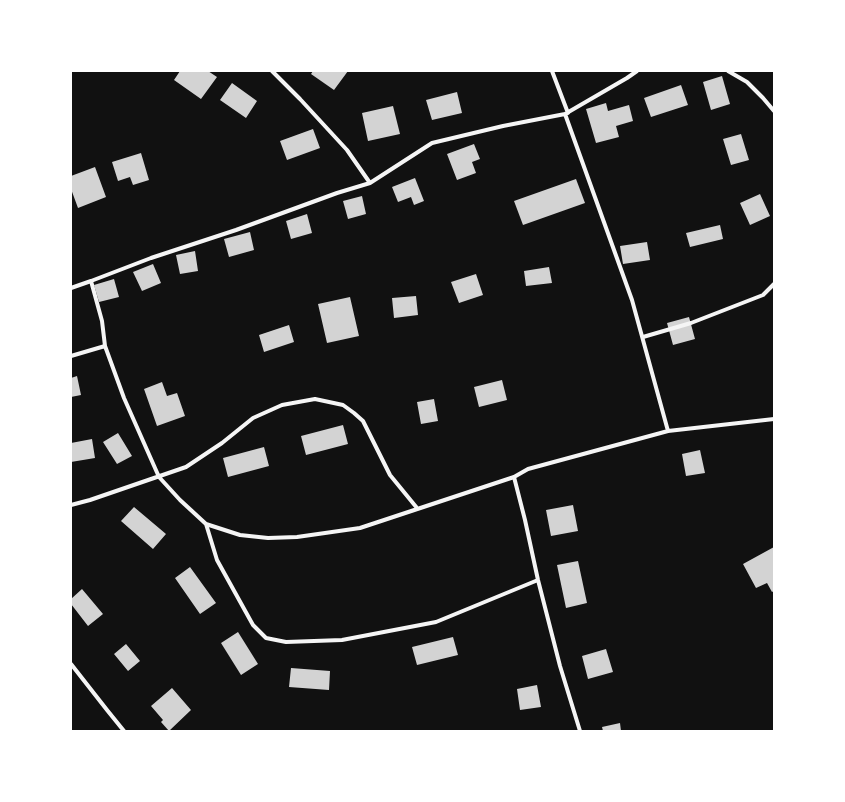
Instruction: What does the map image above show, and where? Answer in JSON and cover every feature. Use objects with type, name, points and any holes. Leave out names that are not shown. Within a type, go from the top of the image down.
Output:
[{"type":"street","points":[[272,71],[300,98],[347,150],[370,182]]},
{"type":"street","points":[[552,71],[632,300],[668,431]]},
{"type":"street","points":[[71,288],[151,258],[236,230],[370,182],[432,143],[502,126],[566,113],[637,71]]},
{"type":"street","points":[[728,71],[747,82],[774,111]]},
{"type":"street","points":[[91,281],[102,321],[105,346],[124,398],[159,477],[180,500],[206,524],[240,535],[268,538],[297,538],[360,528],[514,477],[528,469],[668,431],[774,419]]},
{"type":"street","points":[[643,337],[691,323],[731,308],[763,295],[774,284]]},
{"type":"street","points":[[71,356],[105,346]]},
{"type":"street","points":[[71,505],[186,467],[222,443],[253,418],[282,405],[315,400],[343,405],[363,422],[390,475],[417,508]]},
{"type":"street","points":[[514,477],[560,666],[580,731]]},
{"type":"street","points":[[206,524],[217,560],[253,625],[266,638],[286,642],[342,640],[436,622],[538,580]]},
{"type":"street","points":[[71,664],[124,731]]},
{"type":"building","points":[[180,71],[208,71],[217,77],[201,99],[174,80]]},
{"type":"building","points":[[313,71],[348,71],[334,90],[311,74]]},
{"type":"building","points":[[722,76],[730,104],[711,110],[703,82]]},
{"type":"building","points":[[232,83],[257,101],[246,118],[220,100]]},
{"type":"building","points":[[681,85],[688,105],[651,117],[644,98]]},
{"type":"building","points":[[457,92],[462,113],[432,120],[426,100]]},
{"type":"building","points":[[606,103],[608,111],[629,105],[633,121],[616,126],[619,137],[596,143],[586,109]]},
{"type":"building","points":[[393,106],[400,134],[368,141],[362,113]]},
{"type":"building","points":[[313,129],[320,148],[287,160],[280,141]]},
{"type":"building","points":[[741,134],[749,160],[731,165],[723,139]]},
{"type":"building","points":[[474,144],[480,159],[472,162],[476,173],[457,180],[447,154]]},
{"type":"building","points":[[141,153],[149,180],[133,185],[130,177],[118,181],[112,162]]},
{"type":"building","points":[[95,167],[106,197],[78,208],[71,189],[71,176]]},
{"type":"building","points":[[415,178],[424,201],[414,205],[411,197],[398,202],[392,187]]},
{"type":"building","points":[[576,179],[585,203],[523,225],[514,201]]},
{"type":"building","points":[[760,194],[770,216],[750,225],[740,203]]},
{"type":"building","points":[[362,196],[366,214],[348,219],[343,201]]},
{"type":"building","points":[[307,214],[312,233],[291,239],[286,221]]},
{"type":"building","points":[[720,225],[723,239],[690,247],[686,233]]},
{"type":"building","points":[[250,232],[254,250],[229,257],[224,239]]},
{"type":"building","points":[[647,242],[650,260],[623,264],[620,246]]},
{"type":"building","points":[[195,251],[198,271],[180,274],[176,255]]},
{"type":"building","points":[[153,264],[161,283],[142,291],[133,272]]},
{"type":"building","points":[[549,267],[552,283],[526,286],[524,271]]},
{"type":"building","points":[[476,274],[483,295],[459,303],[451,282]]},
{"type":"building","points":[[114,279],[119,297],[99,302],[94,285]]},
{"type":"building","points":[[416,296],[418,315],[394,318],[392,298]]},
{"type":"building","points":[[350,297],[359,336],[327,343],[318,304]]},
{"type":"building","points":[[689,317],[695,339],[673,345],[667,323]]},
{"type":"building","points":[[289,325],[294,342],[264,352],[259,335]]},
{"type":"building","points":[[77,376],[81,395],[71,397],[71,378]]},
{"type":"building","points":[[502,380],[507,400],[479,407],[474,387]]},
{"type":"building","points":[[162,382],[167,396],[177,393],[185,416],[157,426],[144,389]]},
{"type":"building","points":[[434,399],[438,421],[421,424],[417,402]]},
{"type":"building","points":[[343,425],[348,444],[306,455],[301,436]]},
{"type":"building","points":[[118,433],[132,456],[117,464],[103,442]]},
{"type":"building","points":[[92,439],[95,458],[71,462],[71,443]]},
{"type":"building","points":[[264,447],[269,466],[228,477],[223,458]]},
{"type":"building","points":[[700,450],[705,473],[686,476],[682,454]]},
{"type":"building","points":[[573,505],[578,531],[551,536],[546,510]]},
{"type":"building","points":[[134,507],[166,534],[153,549],[121,521]]},
{"type":"building","points":[[774,547],[774,591],[772,592],[767,583],[756,588],[743,564]]},
{"type":"building","points":[[578,561],[587,603],[566,608],[557,565]]},
{"type":"building","points":[[190,567],[216,603],[200,614],[175,578]]},
{"type":"building","points":[[82,589],[103,614],[88,626],[71,604],[71,599]]},
{"type":"building","points":[[238,632],[258,664],[241,675],[221,643]]},
{"type":"building","points":[[453,637],[458,655],[417,665],[412,647]]},
{"type":"building","points":[[126,644],[140,661],[128,671],[114,654]]},
{"type":"building","points":[[606,649],[613,672],[588,679],[582,656]]},
{"type":"building","points":[[291,668],[330,671],[329,690],[289,687]]},
{"type":"building","points":[[537,685],[541,707],[520,710],[517,689]]},
{"type":"building","points":[[172,688],[191,710],[169,731],[161,722],[163,720],[151,706]]},
{"type":"building","points":[[620,723],[621,731],[603,731],[602,727]]}]
